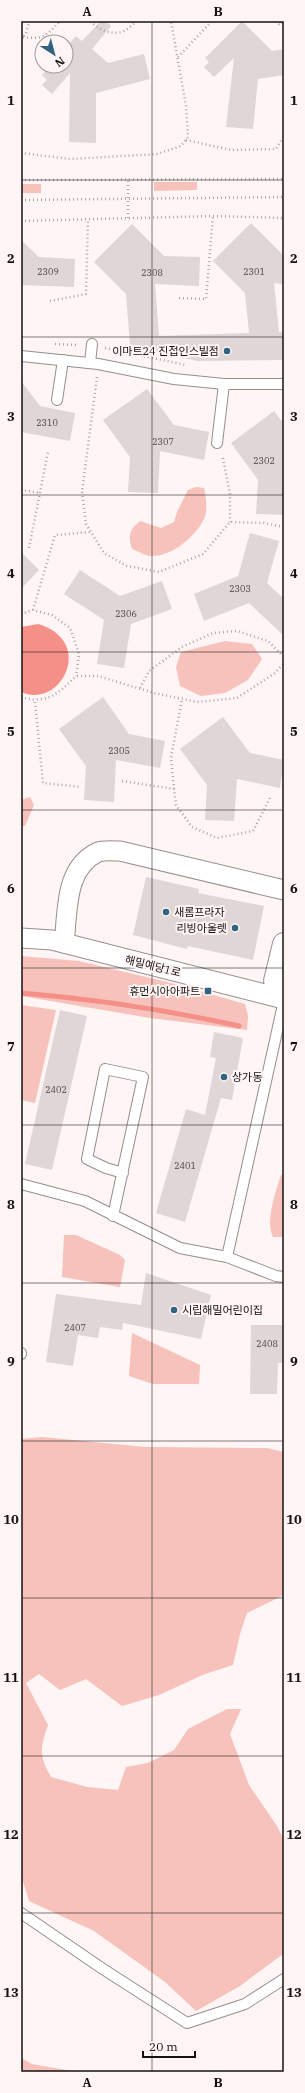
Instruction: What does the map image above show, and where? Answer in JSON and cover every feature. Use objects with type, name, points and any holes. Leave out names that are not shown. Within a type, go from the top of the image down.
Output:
[{"type":"street","points":[[64,943],[70,889],[78,868],[99,852],[120,851],[284,890]]},
{"type":"street","name":"해밀예당1로","points":[[21,938],[52,940],[284,999]]},
{"type":"street","points":[[284,944],[275,981],[284,999]]},
{"type":"lane","points":[[92,345],[94,364]]},
{"type":"lane","points":[[21,356],[94,364],[174,379],[224,384],[284,384]]},
{"type":"lane","points":[[57,400],[63,360]]},
{"type":"lane","points":[[217,443],[224,384]]},
{"type":"lane","points":[[227,1257],[284,999]]},
{"type":"lane","points":[[113,1216],[143,1077],[105,1069],[87,1159],[106,1168],[122,1173]]},
{"type":"lane","points":[[21,1184],[85,1201],[180,1248],[227,1257],[276,1276],[284,1277]]},
{"type":"lane","points":[[21,1912],[103,1969],[187,2023],[245,2004],[284,1979]]},
{"type":"path","points":[[29,21],[22,38],[37,39],[49,33],[60,21]]},
{"type":"path","points":[[91,21],[94,26],[108,32],[121,32],[135,23],[133,21]]},
{"type":"path","points":[[21,153],[70,158],[157,154],[181,146],[188,137],[186,106],[171,21]]},
{"type":"path","points":[[178,57],[212,21]]},
{"type":"path","points":[[276,21],[280,25],[283,21]]},
{"type":"path","points":[[186,140],[231,150],[276,149],[284,136]]},
{"type":"path","points":[[128,179],[128,218]]},
{"type":"path","points":[[21,180],[284,179]]},
{"type":"path","points":[[21,200],[284,197]]},
{"type":"path","points":[[179,298],[206,299],[213,216]]},
{"type":"path","points":[[21,221],[213,216],[284,218]]},
{"type":"path","points":[[50,301],[86,294],[88,219]]},
{"type":"path","points":[[51,344],[92,345],[192,366]]},
{"type":"path","points":[[94,364],[82,492],[86,524],[104,553],[127,566],[159,572],[202,554],[230,522],[230,494],[223,458]]},
{"type":"path","points":[[29,548],[48,452]]},
{"type":"path","points":[[21,490],[40,493]]},
{"type":"path","points":[[230,522],[264,523],[284,527]]},
{"type":"path","points":[[34,610],[55,535],[91,532]]},
{"type":"path","points":[[21,614],[34,610],[52,615],[70,628],[79,654],[76,676],[59,693],[35,702],[21,697]]},
{"type":"path","points":[[140,689],[149,671],[182,647],[213,633],[237,631],[268,641],[284,657]]},
{"type":"path","points":[[76,676],[98,676],[140,689],[197,702],[237,698],[275,673],[284,664]]},
{"type":"path","points":[[182,699],[171,758],[176,806],[192,827],[217,838],[253,831],[271,796]]},
{"type":"path","points":[[35,702],[43,783],[81,787]]},
{"type":"path","points":[[122,781],[174,789]]},
{"type":"shaded area","points":[[154,182],[197,182],[197,190],[154,191]]},
{"type":"shaded area","points":[[21,184],[41,184],[41,193],[21,193]]},
{"type":"shaded area","points":[[196,487],[204,488],[206,512],[200,526],[189,539],[182,545],[166,553],[158,555],[150,556],[132,549],[130,534],[136,524],[140,521],[161,528],[174,522],[177,512],[188,490]]},
{"type":"shaded area","points":[[38,624],[56,633],[65,644],[69,658],[66,671],[59,683],[49,691],[36,695],[21,692],[21,627]]},
{"type":"shaded area","points":[[225,641],[252,644],[262,659],[248,680],[225,693],[201,696],[180,686],[176,667],[181,652]]},
{"type":"shaded area","points":[[30,797],[34,805],[25,826],[21,826],[21,800]]},
{"type":"shaded area","points":[[21,956],[79,961],[167,982],[245,1004],[248,1016],[247,1030],[150,1018],[21,996]]},
{"type":"shaded area","points":[[21,1005],[56,1010],[35,1103],[21,1100]]},
{"type":"shaded area","points":[[284,1174],[284,1237],[273,1237],[270,1223],[272,1206],[281,1175]]},
{"type":"shaded area","points":[[64,1235],[76,1235],[120,1255],[125,1260],[120,1287],[62,1277]]},
{"type":"shaded area","points":[[132,1333],[200,1365],[199,1384],[153,1384],[129,1376]]},
{"type":"shaded area","points":[[42,1437],[145,1447],[267,1448],[284,1452],[284,1595],[247,1613],[240,1634],[233,1665],[205,1674],[159,1695],[122,1706],[86,1679],[60,1690],[39,1674],[26,1683],[48,1725],[43,1740],[42,1752],[44,1764],[51,1777],[87,1787],[118,1790],[126,1767],[148,1763],[174,1750],[188,1729],[227,1709],[241,1709],[230,1734],[249,1785],[277,1826],[284,1840],[283,1954],[240,1986],[196,2011],[165,1982],[94,1931],[29,1901],[21,1875],[21,1439]]},
{"type":"shaded area","points":[[21,2058],[32,2064],[77,2072],[21,2072]]},
{"type":"building","points":[[101,21],[106,21],[111,26],[92,49],[108,63],[144,54],[150,79],[96,93],[96,143],[69,142],[70,74],[74,74],[74,38],[76,36],[82,41]]},
{"type":"building","points":[[242,21],[272,51],[284,49],[284,75],[258,79],[253,129],[226,127],[234,58],[214,77],[204,67],[209,62],[205,58]]},
{"type":"building","points":[[69,74],[52,94],[42,85],[47,80],[42,75]]},
{"type":"building","points":[[251,223],[284,256],[284,284],[274,283],[279,332],[284,332],[284,360],[197,361],[130,345],[126,294],[94,262],[132,224],[164,256],[200,257],[199,286],[155,284],[159,336],[249,333],[245,293],[213,261]]},
{"type":"building","points":[[21,240],[39,257],[75,259],[74,287],[21,285]]},
{"type":"building","points":[[21,381],[40,406],[75,413],[70,441],[21,432]]},
{"type":"building","points":[[147,389],[174,425],[209,432],[204,460],[160,451],[158,493],[128,492],[130,457],[103,420]]},
{"type":"building","points":[[274,411],[284,424],[284,515],[256,514],[258,480],[231,443]]},
{"type":"building","points":[[250,533],[279,541],[267,583],[284,599],[284,636],[249,603],[204,621],[194,594],[238,576]]},
{"type":"building","points":[[21,552],[39,570],[21,589]]},
{"type":"building","points":[[80,570],[120,596],[162,581],[172,609],[131,624],[124,668],[97,664],[104,620],[64,594]]},
{"type":"building","points":[[103,697],[129,734],[165,741],[160,768],[116,760],[114,802],[84,800],[86,766],[59,729]]},
{"type":"building","points":[[223,717],[250,753],[284,760],[280,788],[237,779],[234,821],[205,820],[207,785],[180,749]]},
{"type":"building","points":[[146,877],[199,889],[198,893],[264,906],[253,960],[188,946],[187,949],[133,935]]},
{"type":"building","points":[[60,1010],[87,1016],[52,1170],[25,1164]]},
{"type":"building","points":[[214,1032],[243,1038],[232,1100],[221,1098],[185,1222],[156,1213],[186,1109],[205,1115],[216,1058],[210,1057]]},
{"type":"building","points":[[146,1273],[211,1295],[201,1339],[123,1323],[122,1330],[100,1327],[98,1338],[78,1335],[73,1366],[46,1362],[56,1294],[141,1305]]},
{"type":"building","points":[[251,1325],[284,1325],[284,1363],[278,1363],[277,1394],[250,1394]]},
{"type":"waterway","points":[[21,993],[76,998],[131,1006],[239,1026]]},
{"type":"place","name":"이마트24 진접인스빌점","points":[[227,351]]},
{"type":"place","name":"새롬프라자","points":[[166,912]]},
{"type":"place","name":"리빙아울렛","points":[[235,928]]},
{"type":"place","name":"휴먼시아아파트","points":[[208,991]]},
{"type":"place","name":"상가동","points":[[224,1077]]},
{"type":"place","name":"시립해밀어린이집","points":[[174,1310]]}]
